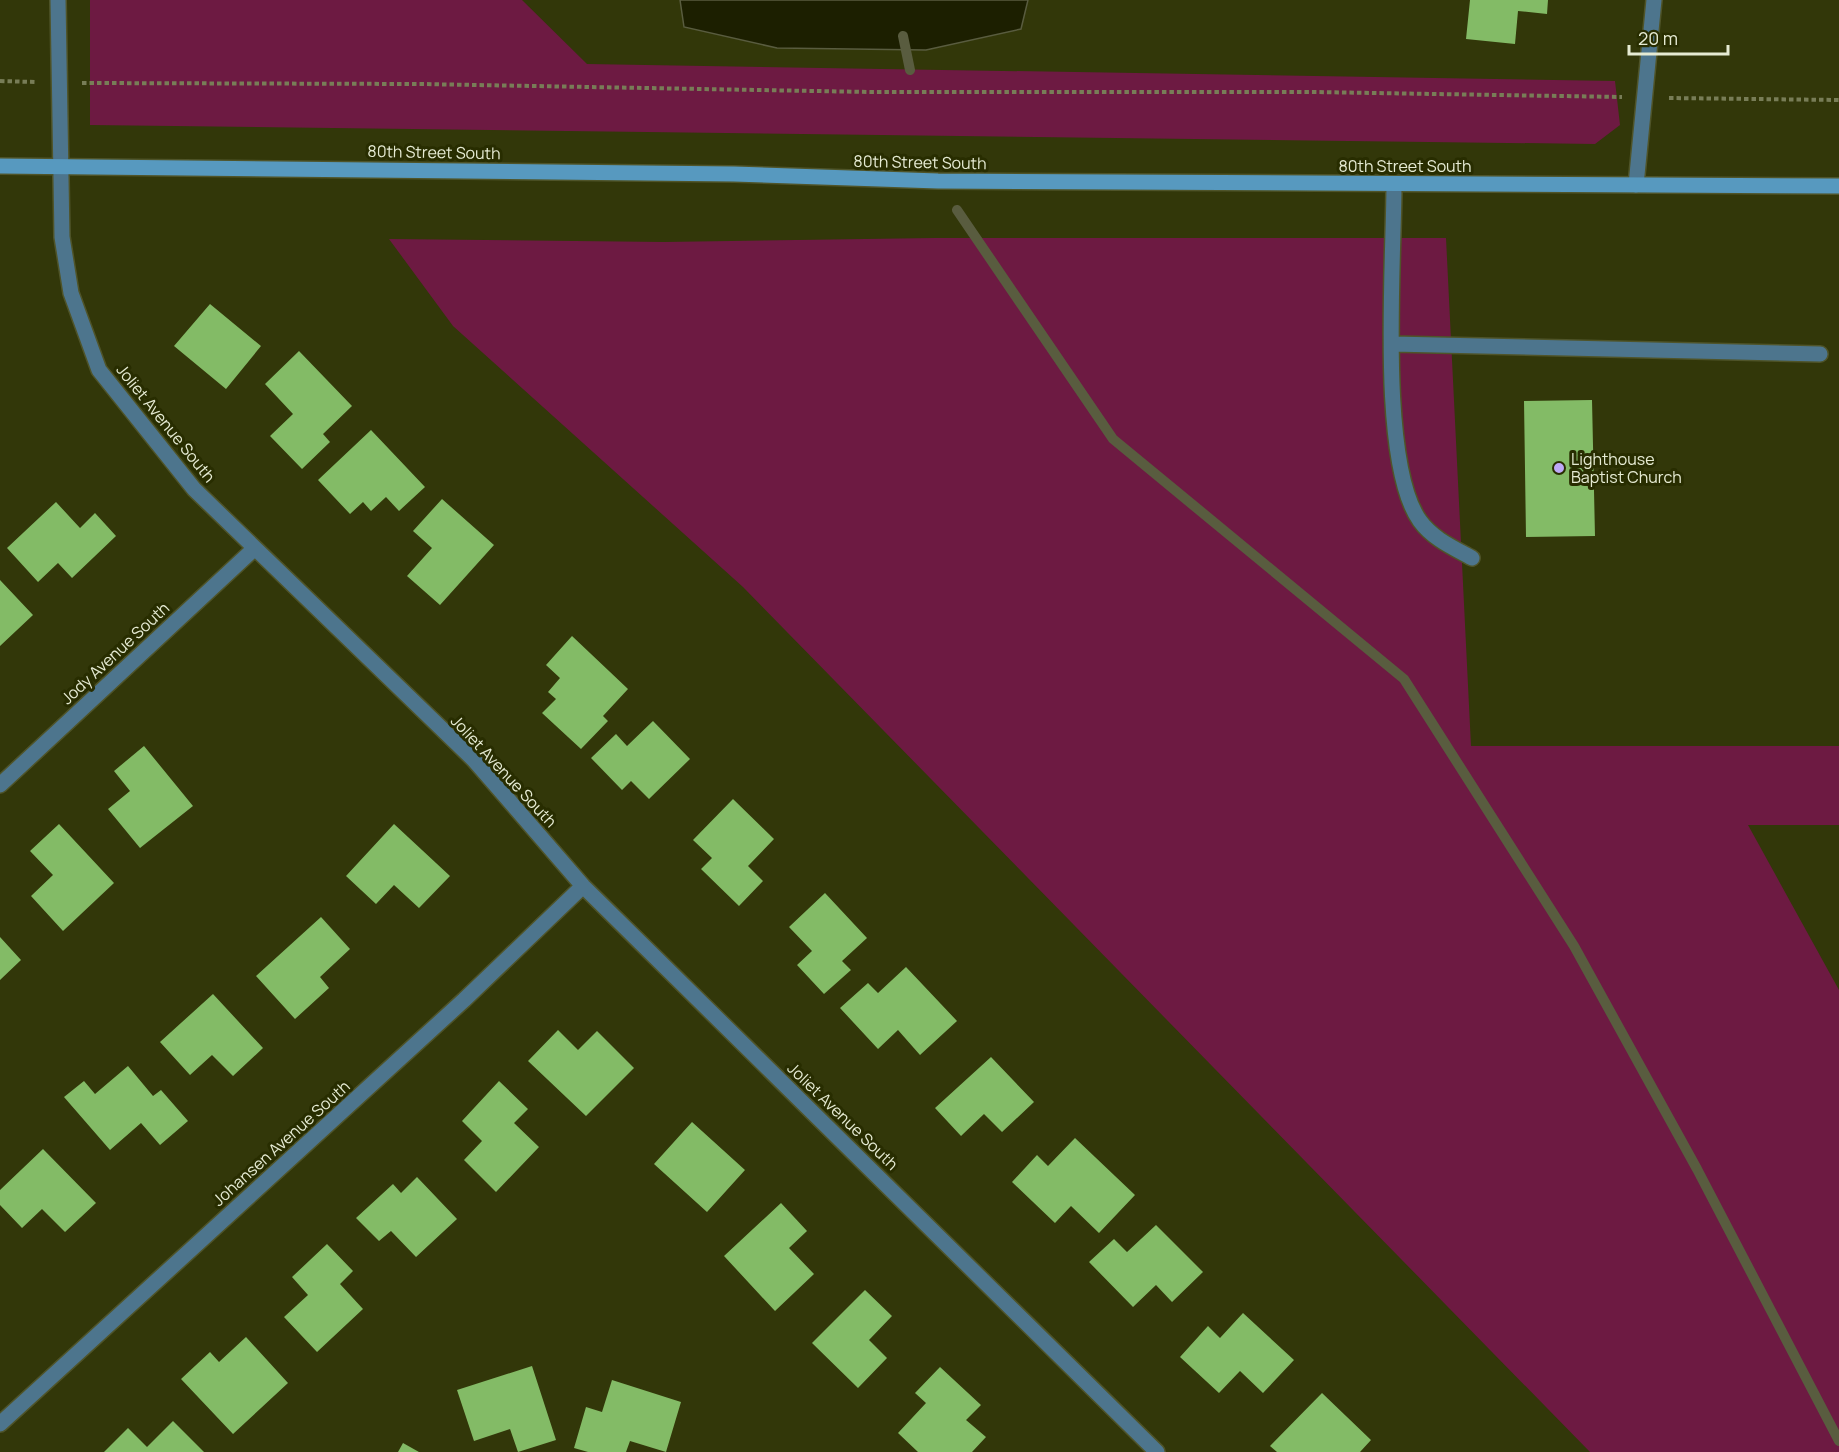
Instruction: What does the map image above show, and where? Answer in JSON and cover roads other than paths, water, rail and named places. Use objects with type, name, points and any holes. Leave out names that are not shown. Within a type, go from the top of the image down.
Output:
[{"type":"main road","name":"80th Street South","points":[[0,166],[734,174],[938,181],[1839,186]]},
{"type":"street","name":"Joliet Avenue South","points":[[58,0],[63,237],[71,294],[99,370],[194,489],[474,760],[583,886],[1157,1452]]},
{"type":"street","points":[[1636,185],[1654,0]]},
{"type":"street","points":[[1395,184],[1393,344],[1396,444],[1406,493],[1421,522],[1437,538],[1472,558]]},
{"type":"street","points":[[1393,344],[1820,354]]},
{"type":"street","name":"Jody Avenue South","points":[[0,785],[255,548]]},
{"type":"street","name":"Johansen Avenue South","points":[[0,1424],[464,1000],[583,886]]},
{"type":"waterway","points":[[903,36],[910,70]]},
{"type":"waterway","points":[[957,210],[1113,439],[1404,679],[1574,946],[1697,1169],[1839,1441]]},
{"type":"place","name":"Lighthouse Baptist Church","points":[[1559,468]]}]
